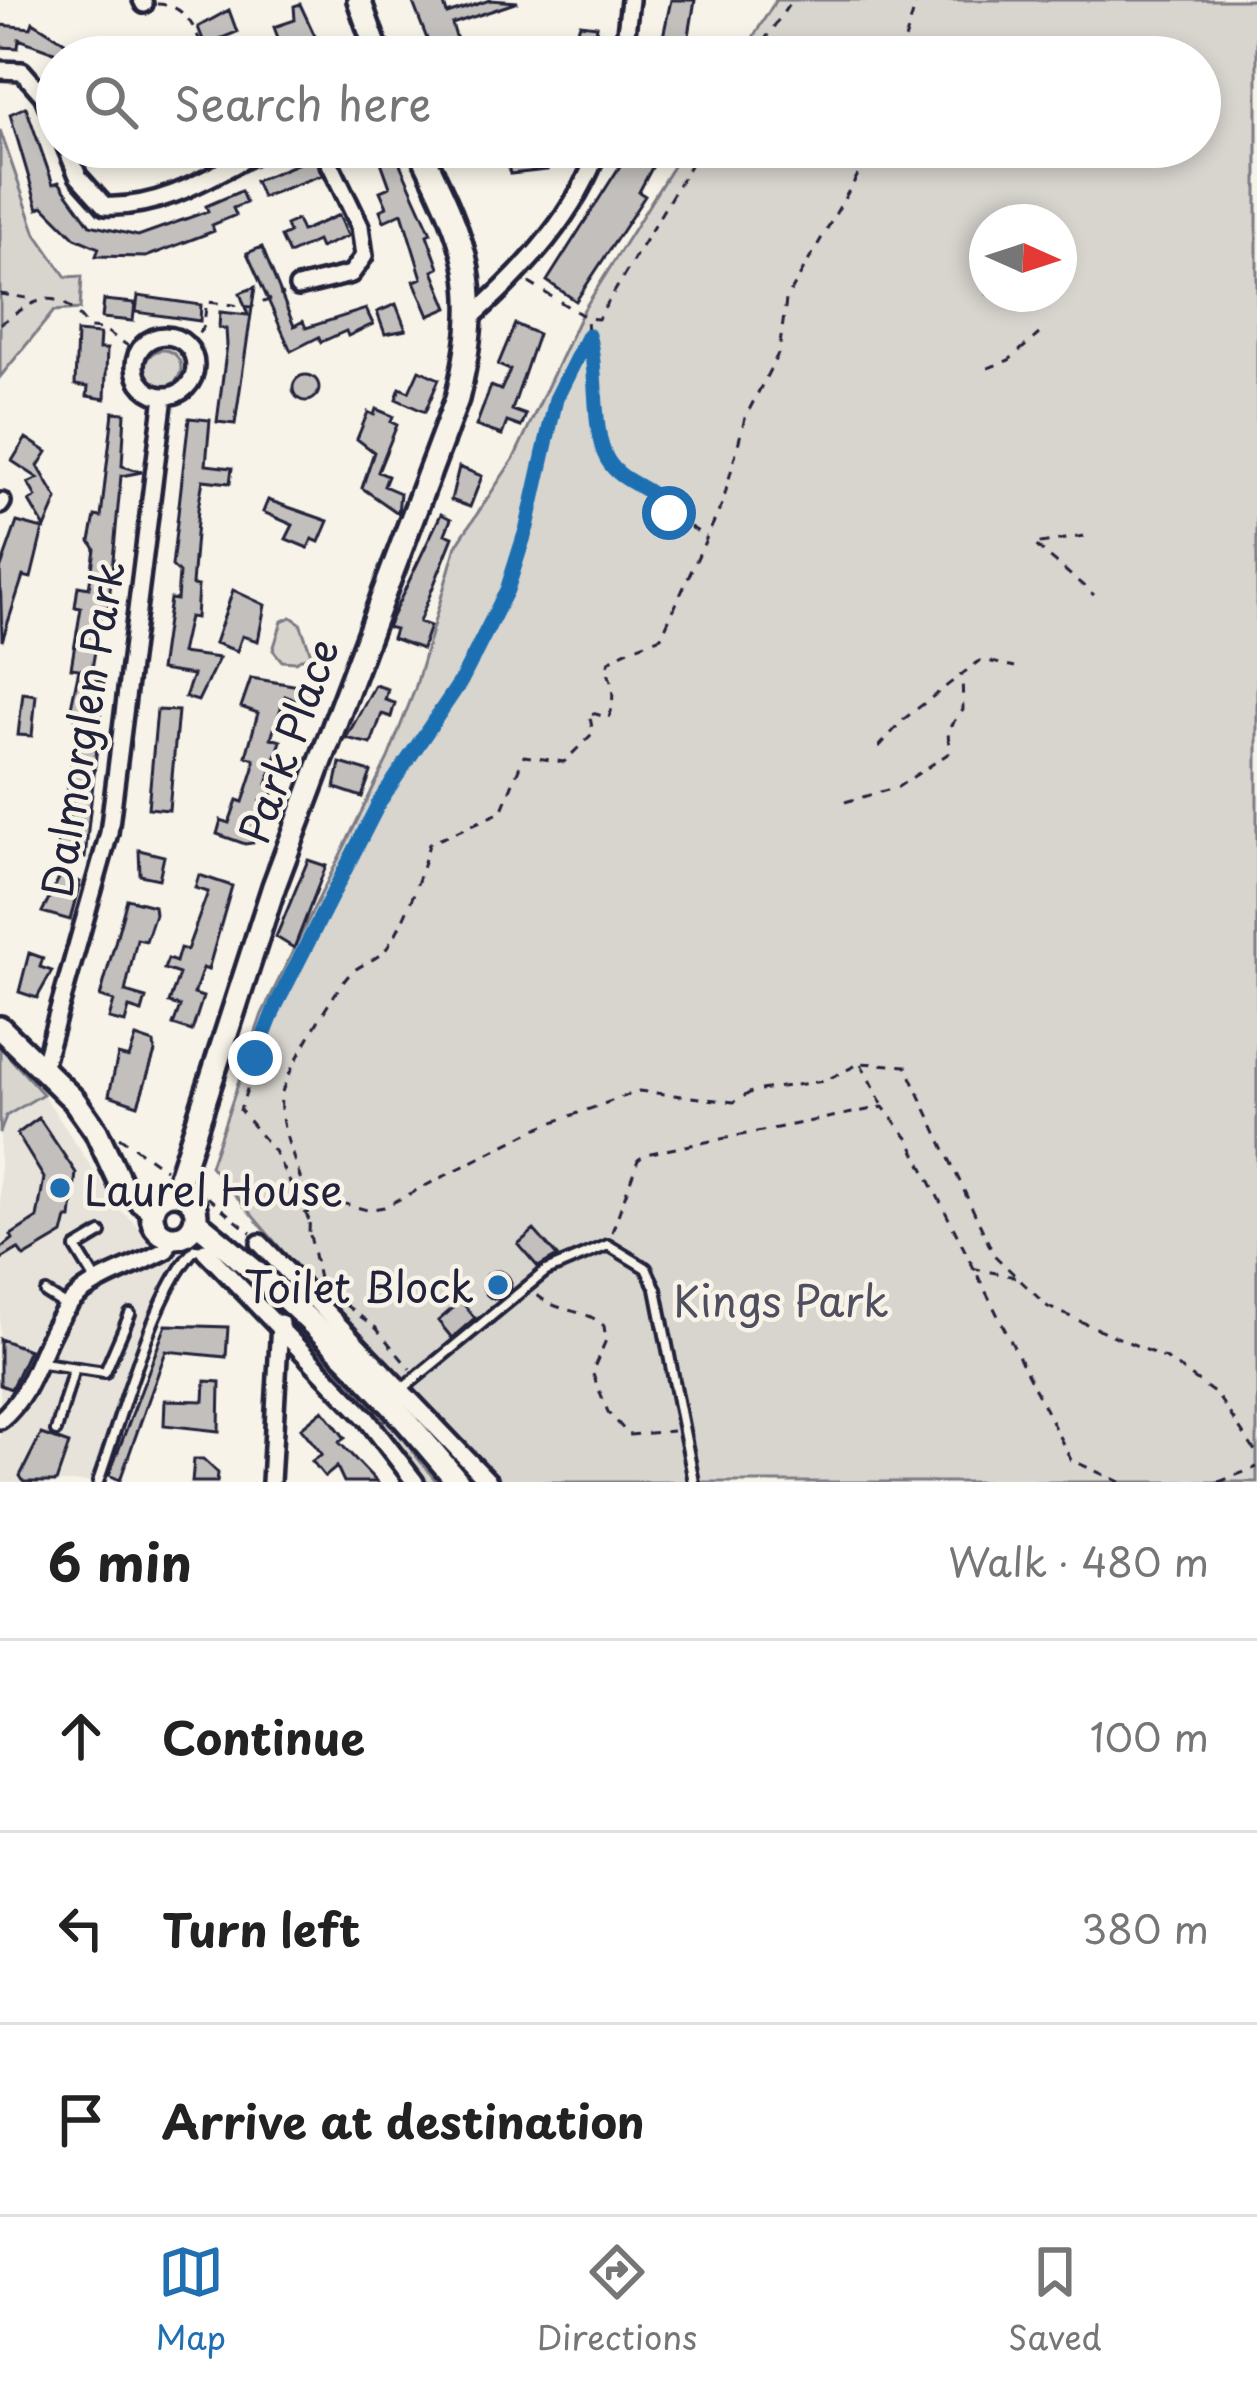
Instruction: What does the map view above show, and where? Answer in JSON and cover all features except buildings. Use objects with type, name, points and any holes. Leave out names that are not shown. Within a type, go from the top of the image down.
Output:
[{"type":"street","points":[[359,0],[372,36]]},
{"type":"street","points":[[625,36],[630,0]]},
{"type":"street","points":[[0,70],[22,71],[36,87]]},
{"type":"street","points":[[75,168],[105,206],[133,207],[179,192],[226,168]]},
{"type":"street","points":[[298,287],[352,274],[364,256],[360,226],[332,168]]},
{"type":"street","name":"Park Place","points":[[172,1181],[274,886],[457,399],[473,316],[469,262],[428,168]]},
{"type":"street","points":[[473,316],[517,276],[560,219],[588,168]]},
{"type":"street","points":[[164,396],[149,392],[138,379],[137,352],[162,336],[187,347]]},
{"type":"street","name":"Dalmorglen Park","points":[[43,1067],[98,889],[164,396],[178,393],[193,375],[187,347]]},
{"type":"street","points":[[0,1028],[43,1067],[96,1131],[121,1185],[152,1210],[157,1229],[171,1238],[184,1236],[196,1222]]},
{"type":"street","points":[[152,1210],[172,1181],[192,1201],[196,1222],[307,1294]]},
{"type":"street","points":[[0,1420],[25,1396],[69,1308],[98,1285],[166,1250],[171,1238]]},
{"type":"street","points":[[260,1243],[396,1395],[488,1482]]},
{"type":"street","points":[[205,1250],[367,1418],[416,1482]]},
{"type":"street","points":[[271,1482],[280,1324],[307,1294]]},
{"type":"street","points":[[396,1395],[458,1482]]},
{"type":"lane","points":[[98,1285],[76,1248],[101,1233]]},
{"type":"lane","points":[[396,1395],[528,1284],[593,1247],[608,1245],[646,1268],[656,1289],[694,1482]]},
{"type":"lane","points":[[98,1482],[161,1308],[187,1257],[195,1249],[205,1250]]},
{"type":"lane","points":[[46,1293],[69,1308]]},
{"type":"lane","points":[[42,1363],[105,1372],[130,1314]]},
{"type":"lane","points":[[56,1431],[74,1367]]},
{"type":"path","points":[[767,36],[792,0]]},
{"type":"path","points":[[906,36],[917,0]]},
{"type":"path","points":[[143,2],[174,4],[189,17],[198,36]]},
{"type":"path","points":[[517,276],[587,318],[598,319],[688,168]]},
{"type":"path","points":[[419,1375],[357,1310],[307,1294],[311,1211],[281,1097],[296,1061],[349,975],[385,951],[420,878],[429,844],[501,812],[524,756],[564,762],[592,733],[589,712],[609,718],[614,703],[605,675],[608,661],[619,651],[661,637],[708,538],[745,418],[779,352],[787,300],[862,168]]},
{"type":"path","points":[[187,347],[203,328],[207,302],[251,307],[298,287]]},
{"type":"path","points":[[0,294],[72,305],[89,328],[103,328],[137,352]]},
{"type":"path","points":[[0,324],[34,299]]},
{"type":"path","points":[[587,318],[603,454],[616,471],[658,492],[669,513],[708,538]]},
{"type":"path","points":[[988,368],[1009,360],[1039,334]]},
{"type":"path","points":[[309,1232],[308,1216],[274,1151],[240,1110],[255,1058],[276,1005],[380,801],[461,681],[507,590],[527,527],[556,399],[588,335]]},
{"type":"path","points":[[1084,536],[1034,544],[1094,595]]},
{"type":"path","points":[[879,746],[982,660],[1015,667]]},
{"type":"path","points":[[845,802],[898,787],[949,753],[948,729],[962,710],[962,673]]},
{"type":"path","points":[[304,1192],[367,1210],[384,1207],[540,1126],[639,1090],[734,1102],[753,1091],[824,1081],[861,1063],[906,1066],[994,1255],[1048,1307],[1167,1359],[1216,1395],[1257,1454]]},
{"type":"path","points":[[861,1063],[883,1107],[908,1138],[1071,1460],[1120,1482]]},
{"type":"path","points":[[608,1245],[638,1160],[646,1154],[883,1107]]},
{"type":"path","points":[[172,1181],[224,1207],[260,1243]]},
{"type":"path","points":[[970,1268],[1018,1278]]},
{"type":"path","points":[[528,1284],[552,1307],[594,1316],[604,1326],[606,1340],[592,1372],[615,1424],[636,1436],[682,1428]]},
{"type":"path","points":[[1219,1482],[1257,1467]]},
{"type":"shaded area","points":[[43,1094],[117,1206],[177,1265],[91,1482],[0,1482],[0,1133],[6,1116]]},
{"type":"green space","name":"Kings Park","points":[[776,0],[1257,0],[1257,1482],[498,1482],[315,1289],[210,1166],[262,1014],[388,758],[415,689],[456,546],[514,458],[583,311],[672,168],[1221,168],[1221,36],[754,36]]},
{"type":"green space","points":[[0,130],[36,234],[66,277],[82,276],[80,309],[54,311],[0,377]]},
{"type":"green space","points":[[163,350],[176,355],[181,368],[176,381],[163,386],[150,381],[145,368],[150,355]]},
{"type":"green space","points":[[291,617],[300,623],[311,654],[295,662],[282,661],[273,650],[282,621]]},
{"type":"green space","points":[[0,1047],[43,1094],[6,1116],[0,1133]]},
{"type":"green space","points":[[304,1336],[398,1433],[437,1482],[415,1482],[297,1338]]},
{"type":"place","name":"Laurel House","points":[[60,1188]]},
{"type":"place","name":"Toilet Block","points":[[498,1285]]},
{"type":"route","points":[[255,1058],[276,1005],[380,801],[461,681],[507,590],[527,527],[556,399],[588,335],[603,454],[637,486],[658,492],[669,513]]}]
